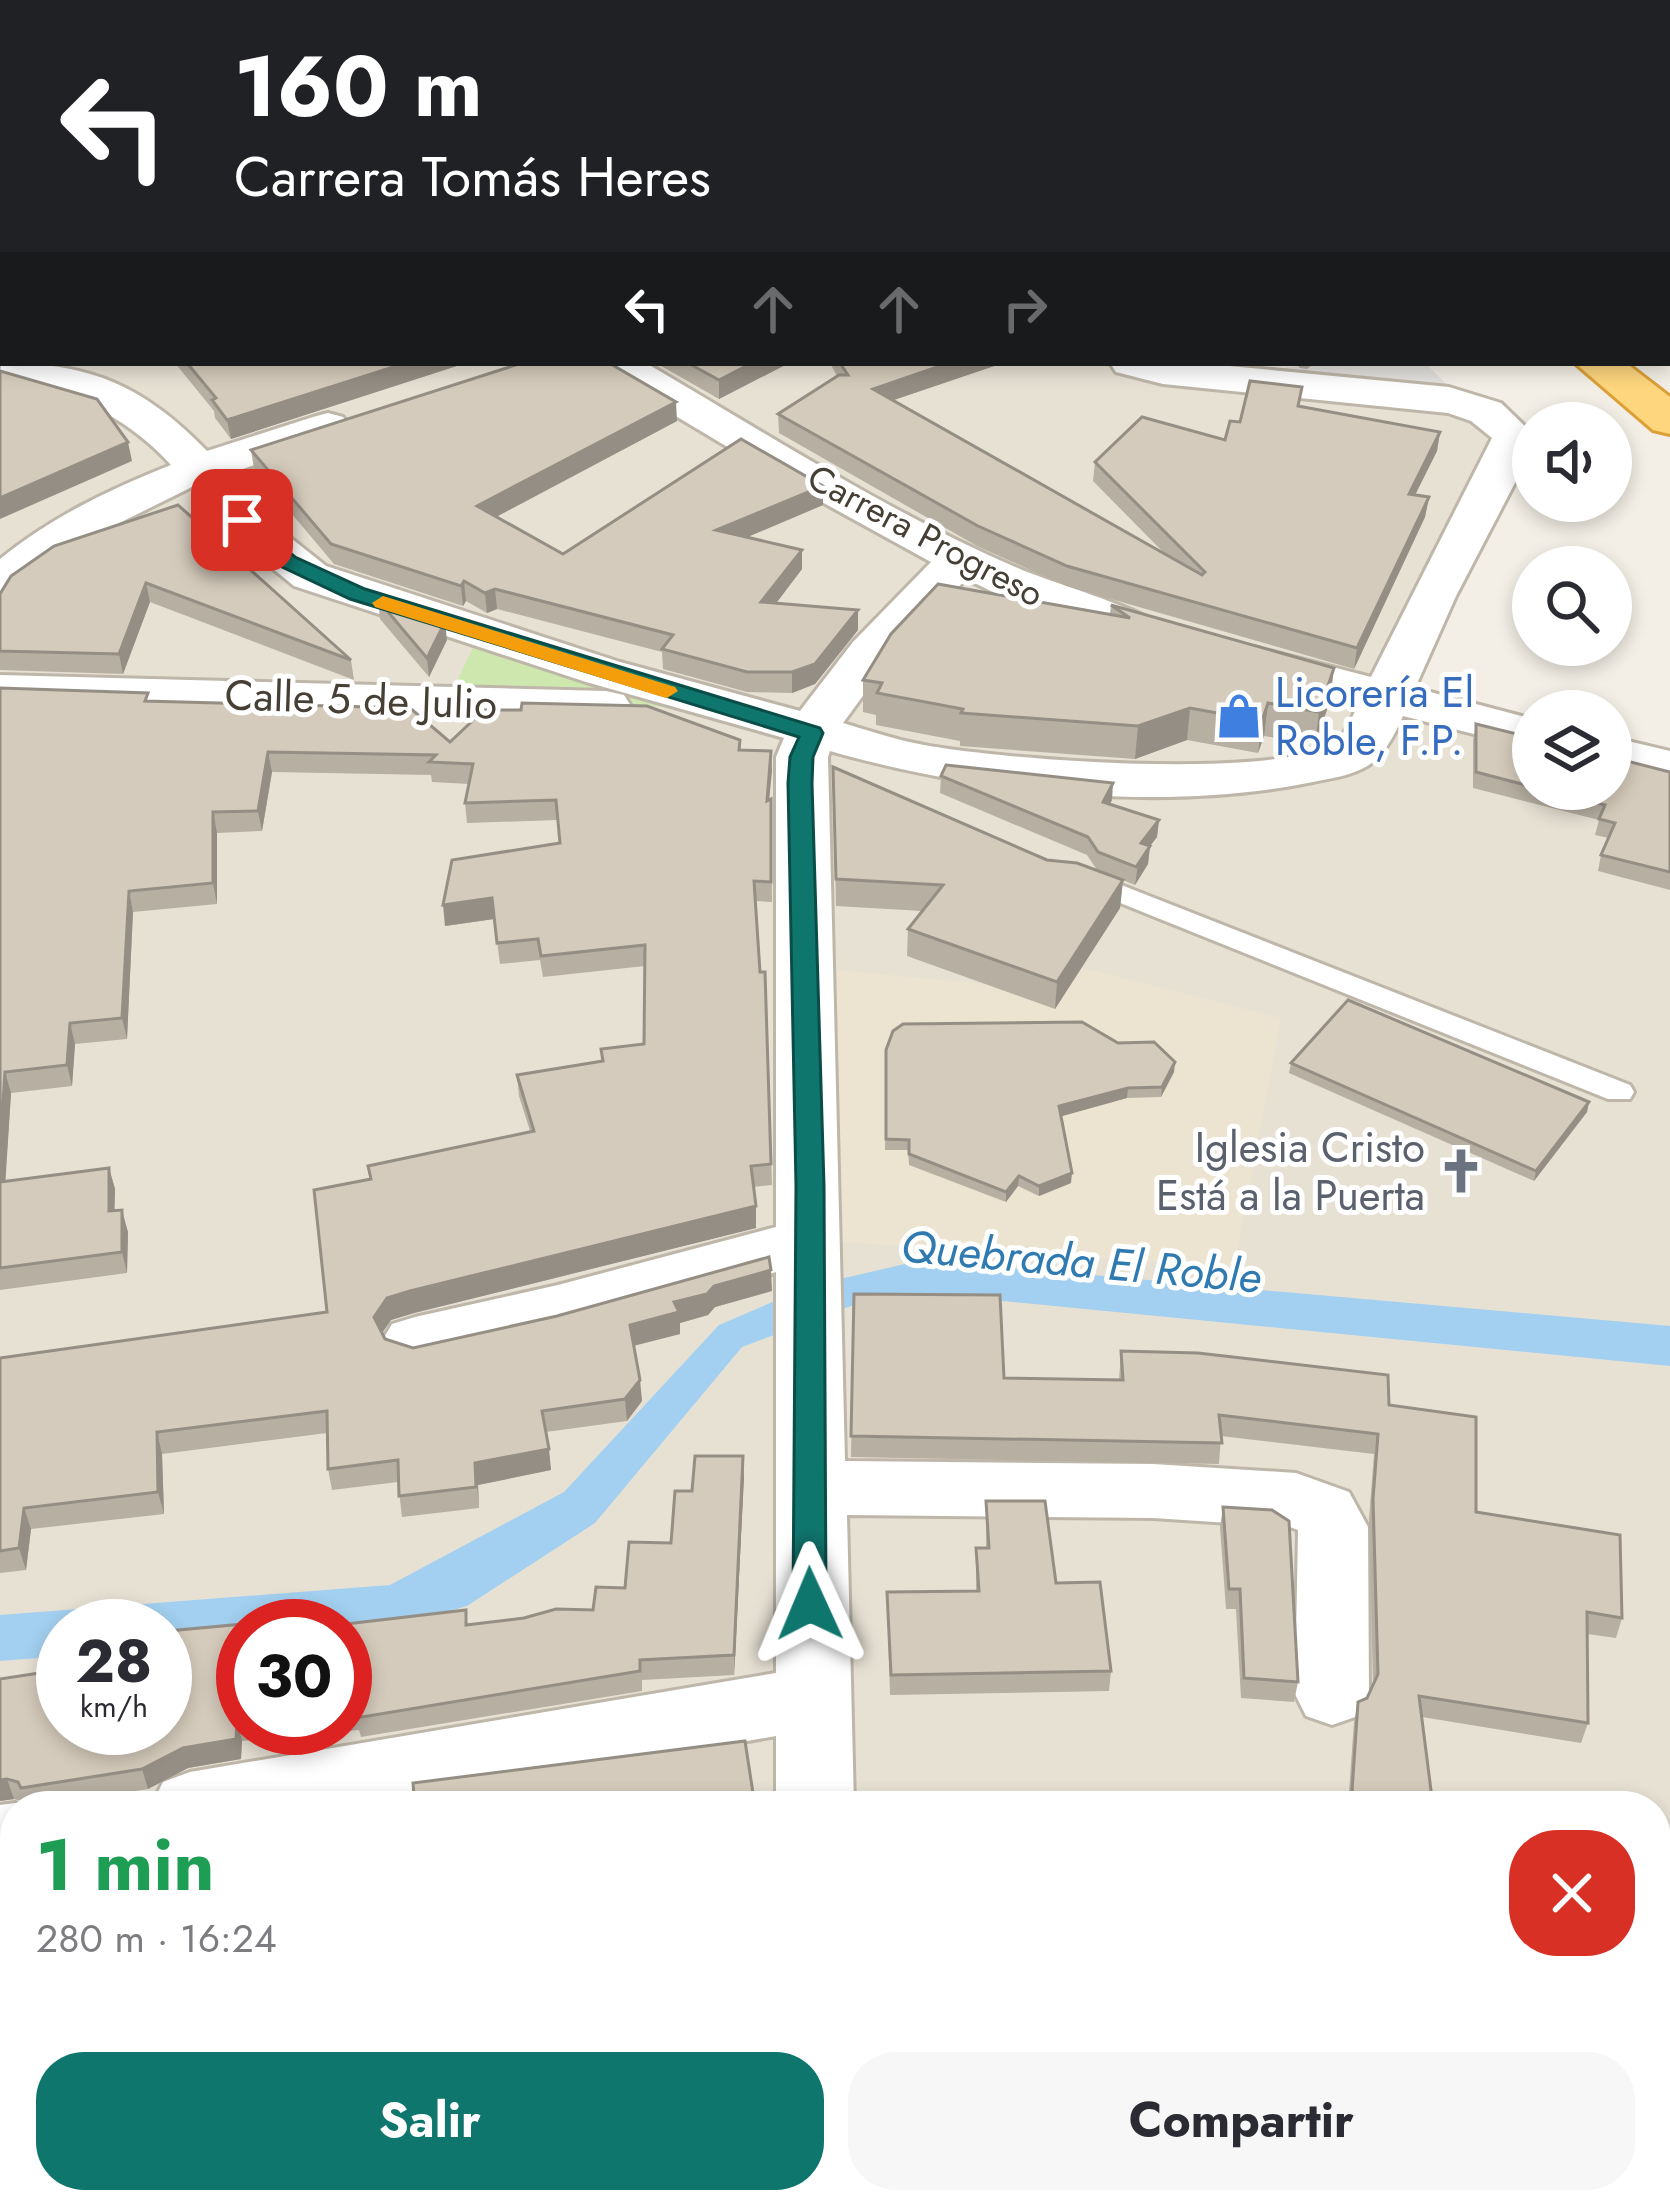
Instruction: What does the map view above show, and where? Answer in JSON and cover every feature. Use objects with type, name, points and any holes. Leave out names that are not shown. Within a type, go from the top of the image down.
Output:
[{"type":"highway","points":[[1602,366],[1670,420]]},
{"type":"street","points":[[22,366],[123,401],[163,431],[265,543],[310,575],[723,708],[807,745],[924,809]]},
{"type":"street","name":"Carrera Progreso","points":[[622,366],[959,560],[1047,600],[1192,645],[1512,729]]},
{"type":"street","points":[[807,745],[1099,778],[1209,780],[1265,776],[1334,762],[1354,752],[1370,733],[1432,596],[1509,452],[1514,438],[1510,430],[1485,411],[1449,400],[1163,372],[1142,366]]},
{"type":"street","points":[[5,572],[121,502],[371,412]]},
{"type":"street","points":[[815,1791],[807,745],[879,644],[959,560]]},
{"type":"street","points":[[447,702],[480,632]]},
{"type":"street","name":"Calle 5 de Julio","points":[[0,690],[723,708]]},
{"type":"street","points":[[1632,757],[1670,766]]},
{"type":"street","points":[[415,1341],[558,1309],[810,1285]]},
{"type":"street","points":[[810,1488],[1154,1491],[1296,1500],[1324,1511],[1333,1527],[1332,1694]]},
{"type":"street","points":[[276,1791],[812,1698]]},
{"type":"lane","points":[[1056,867],[1619,1092]]},
{"type":"shaded area","points":[[0,366],[1150,366],[1499,420],[1386,697],[1491,725],[1512,757],[1512,810],[1632,810],[1632,781],[1670,766],[1670,1791],[0,1791]]},
{"type":"shaded area","points":[[1304,366],[1428,366],[1468,405],[1203,376]]},
{"type":"shaded area","points":[[1009,949],[1281,1018],[1234,1267],[810,1240],[803,967],[985,984]]},
{"type":"green space","points":[[480,633],[723,708],[447,702]]},
{"type":"water","points":[[922,1260],[1670,1326],[1670,1366],[921,1293],[864,1301],[742,1347],[595,1523],[467,1606],[374,1633],[372,1599],[216,1599],[216,1634],[192,1640],[192,1600],[390,1585],[564,1492],[719,1325],[810,1286]]},
{"type":"water","points":[[36,1612],[36,1658],[0,1661],[0,1615]]},
{"type":"building","points":[[189,366],[397,366],[227,420],[212,400],[216,398]]},
{"type":"building","points":[[513,366],[614,366],[676,402],[477,506],[563,554],[741,439],[823,486],[716,530],[802,550],[761,602],[858,610],[815,664],[792,672],[747,672],[662,649],[673,635],[495,589],[485,593],[464,581],[461,586],[331,544],[251,450]]},
{"type":"building","points":[[693,366],[746,366],[719,380]]},
{"type":"building","points":[[842,366],[940,366],[873,389],[1202,575],[1205,572],[1095,462],[1142,417],[1225,440],[1230,421],[1240,422],[1250,381],[1302,387],[1298,406],[1440,432],[1409,494],[1429,497],[1357,648],[1067,566],[978,526],[778,414],[839,375],[848,375]]},
{"type":"building","points":[[0,371],[97,399],[128,442],[0,498]]},
{"type":"building","points":[[178,505],[351,660],[146,583],[119,654],[0,651],[0,594],[11,576],[54,546]]},
{"type":"building","points":[[938,584],[1130,618],[1111,605],[1334,668],[1319,712],[1268,703],[1262,721],[1190,708],[1138,726],[961,713],[963,709],[877,693],[882,683],[863,680],[891,634]]},
{"type":"building","points":[[378,600],[445,622],[427,658]]},
{"type":"building","points":[[0,688],[148,693],[145,701],[410,708],[450,742],[484,710],[521,710],[522,703],[647,706],[740,740],[739,750],[771,751],[767,801],[771,799],[771,882],[754,881],[760,972],[765,972],[771,1164],[751,1166],[756,1206],[410,1291],[387,1298],[374,1317],[385,1339],[413,1348],[557,1316],[769,1257],[771,1270],[714,1286],[707,1294],[674,1302],[679,1312],[630,1325],[640,1380],[625,1399],[542,1411],[549,1449],[475,1463],[476,1487],[399,1496],[398,1460],[328,1469],[327,1411],[157,1432],[158,1492],[24,1508],[19,1548],[0,1551],[0,1358],[327,1312],[314,1190],[371,1179],[368,1166],[534,1131],[517,1075],[603,1061],[601,1049],[644,1044],[645,945],[541,956],[538,939],[497,943],[492,898],[443,905],[452,860],[560,843],[556,800],[465,803],[473,764],[429,762],[436,755],[268,752],[258,811],[213,812],[213,883],[129,891],[122,1018],[70,1023],[67,1065],[5,1072],[0,1148]]},
{"type":"building","points":[[1476,724],[1512,733],[1512,781],[1476,772]]},
{"type":"building","points":[[1632,762],[1670,772],[1670,872],[1601,855],[1615,823],[1599,819],[1603,810],[1632,810]]},
{"type":"building","points":[[946,765],[1113,783],[1103,802],[1159,820],[1141,843],[1150,846],[1136,867],[1098,852],[1088,837],[941,776]]},
{"type":"building","points":[[833,767],[1047,860],[1077,863],[1123,880],[1057,982],[908,929],[943,885],[836,879]]},
{"type":"building","points":[[1348,1000],[1589,1102],[1536,1171],[1291,1063]]},
{"type":"building","points":[[1082,1022],[1118,1043],[1154,1042],[1175,1062],[1162,1087],[1128,1088],[1059,1106],[1072,1173],[1039,1186],[1019,1176],[1006,1192],[909,1154],[909,1140],[886,1139],[886,1050],[893,1031],[903,1024]]},
{"type":"building","points":[[109,1168],[109,1211],[122,1210],[122,1252],[0,1268],[0,1182]]},
{"type":"building","points":[[854,1294],[1000,1295],[1004,1378],[1123,1380],[1121,1351],[1198,1353],[1388,1375],[1389,1405],[1476,1417],[1476,1512],[1620,1535],[1622,1618],[1587,1612],[1588,1723],[1419,1696],[1431,1791],[1352,1791],[1358,1702],[1367,1698],[1378,1674],[1373,1499],[1378,1434],[1219,1415],[1222,1443],[851,1436]]},
{"type":"building","points":[[695,1456],[743,1456],[734,1655],[640,1660],[640,1671],[372,1715],[372,1621],[466,1610],[466,1625],[556,1609],[593,1610],[596,1587],[625,1588],[629,1542],[671,1543],[675,1491],[692,1491]]},
{"type":"building","points":[[986,1501],[1045,1501],[1056,1583],[1100,1582],[1111,1671],[891,1675],[887,1592],[979,1591],[976,1548],[989,1548]]},
{"type":"building","points":[[1223,1507],[1272,1510],[1289,1521],[1298,1682],[1244,1678],[1240,1589],[1229,1589]]},
{"type":"building","points":[[216,1627],[216,1742],[192,1746],[192,1629]]},
{"type":"building","points":[[36,1674],[36,1755],[169,1755],[142,1769],[21,1788],[18,1782],[0,1780],[0,1679]]},
{"type":"building","points":[[745,1741],[753,1791],[414,1791],[413,1783]]},
{"type":"slow traffic","points":[[383,603],[667,691]]},
{"type":"place","name":"Licorería El Roble, F.P.","points":[[1239,716]]},
{"type":"place","name":"Iglesia Cristo Está a la Puerta","points":[[1461,1171]]},
{"type":"route","points":[[242,520],[288,562],[358,594],[812,733],[802,757],[800,783],[810,1186],[810,1604]]},
{"type":"water label","name":"Quebrada El Roble","points":[[1081,1261]]}]
